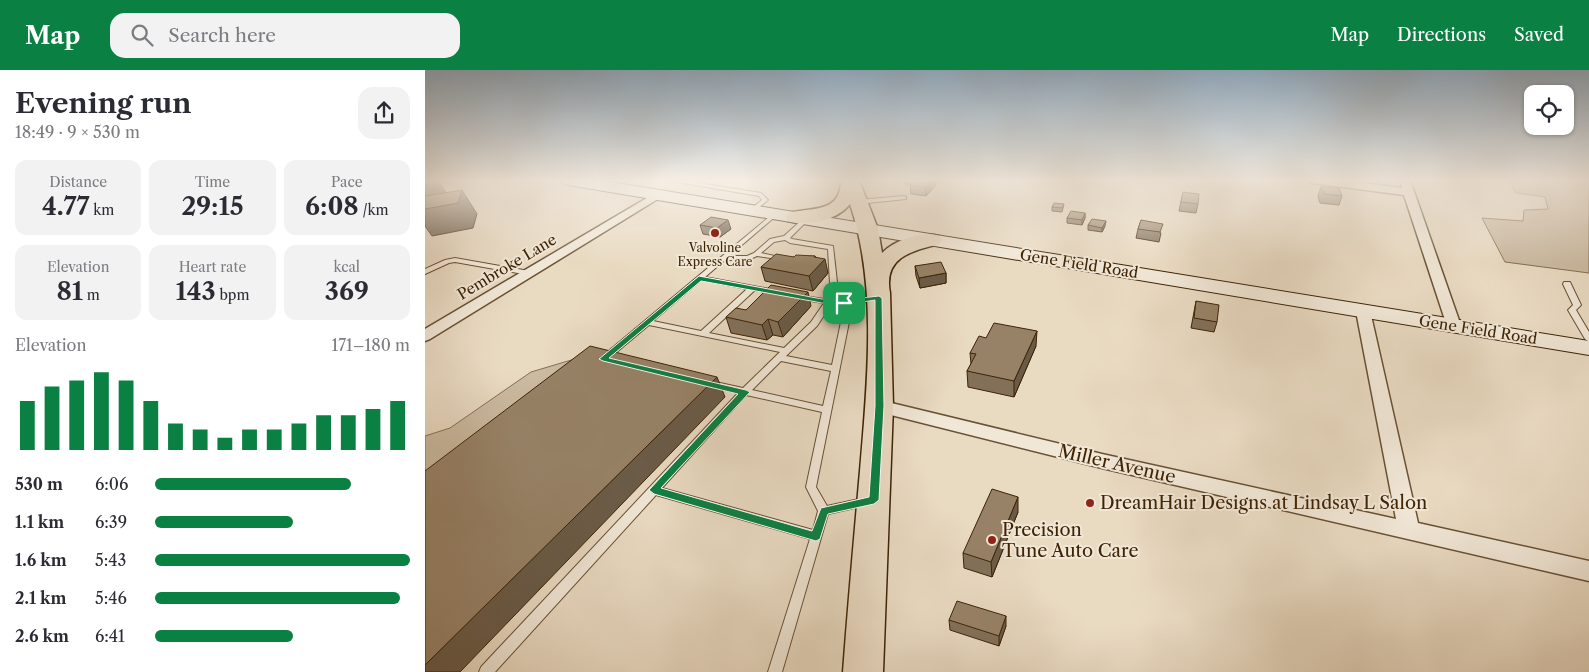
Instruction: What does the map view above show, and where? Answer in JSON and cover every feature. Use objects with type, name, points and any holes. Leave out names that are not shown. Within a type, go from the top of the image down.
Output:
[{"type":"main road","points":[[800,218],[821,215],[834,208]]},
{"type":"main road","points":[[860,208],[868,229],[878,290],[879,406],[863,672]]},
{"type":"main road","points":[[878,290],[883,264],[898,250],[917,242],[932,240]]},
{"type":"street","name":"Pembroke Lane","points":[[425,336],[529,273],[630,208]]},
{"type":"street","name":"Gene Field Road","points":[[746,208],[1589,348]]},
{"type":"street","points":[[1414,208],[1454,326]]},
{"type":"street","points":[[1363,311],[1409,530]]},
{"type":"street","name":"Miller Avenue","points":[[879,406],[1102,461],[1589,571]]},
{"type":"lane","points":[[603,361],[775,214]]},
{"type":"lane","points":[[787,238],[800,218]]},
{"type":"lane","points":[[724,258],[748,258],[773,240],[787,238],[831,247],[832,302],[845,322],[811,486],[824,511],[775,671]]},
{"type":"lane","points":[[756,254],[794,261]]},
{"type":"lane","points":[[425,272],[447,261],[455,260],[529,273]]},
{"type":"lane","points":[[823,265],[832,267]]},
{"type":"lane","points":[[699,278],[783,294]]},
{"type":"lane","points":[[1567,284],[1577,305],[1572,310],[1589,339]]},
{"type":"lane","points":[[703,334],[753,288]]},
{"type":"lane","points":[[793,296],[832,302],[878,290]]},
{"type":"lane","points":[[486,672],[739,397],[814,324],[832,302]]},
{"type":"lane","points":[[647,322],[703,334],[835,369]]},
{"type":"lane","points":[[705,383],[827,410]]},
{"type":"lane","points":[[654,490],[816,536]]},
{"type":"lane","points":[[824,511],[874,500]]},
{"type":"shaded area","points":[[1589,208],[1589,273],[1505,262],[1482,218],[1523,221],[1524,210]]},
{"type":"shaded area","points":[[578,358],[425,480],[425,436],[450,428],[531,372]]},
{"type":"building","points":[[1071,211],[1085,213],[1082,220],[1067,218]]},
{"type":"building","points":[[711,217],[728,220],[717,228],[700,225]]},
{"type":"building","points":[[1092,219],[1106,221],[1102,228],[1088,225]]},
{"type":"building","points":[[1141,220],[1163,224],[1160,232],[1138,229]]},
{"type":"building","points":[[776,254],[794,257],[796,255],[815,256],[825,259],[809,276],[761,267]]},
{"type":"building","points":[[941,262],[946,273],[919,278],[915,266]]},
{"type":"building","points":[[771,285],[808,292],[778,322],[768,319],[762,325],[726,317],[736,308],[746,310]]},
{"type":"building","points":[[1196,301],[1219,305],[1217,322],[1194,318]]},
{"type":"building","points":[[994,323],[1037,331],[1014,381],[967,371],[976,354],[970,353],[979,336],[986,338]]},
{"type":"building","points":[[590,346],[717,377],[425,665],[425,471]]},
{"type":"building","points":[[992,489],[1018,497],[991,562],[963,553]]},
{"type":"building","points":[[957,601],[1006,616],[999,636],[949,620]]},
{"type":"place","name":"Valvoline Express Care","points":[[715,233]]},
{"type":"place","name":"DreamHair Designs at Lindsay L Salon","points":[[1090,503]]},
{"type":"place","name":"Precision Tune Auto Care","points":[[992,540]]},
{"type":"route","points":[[699,278],[822,301],[844,303],[879,298],[879,406],[874,500],[824,511],[816,536],[654,490],[739,397],[746,392],[603,359],[699,278]]}]
